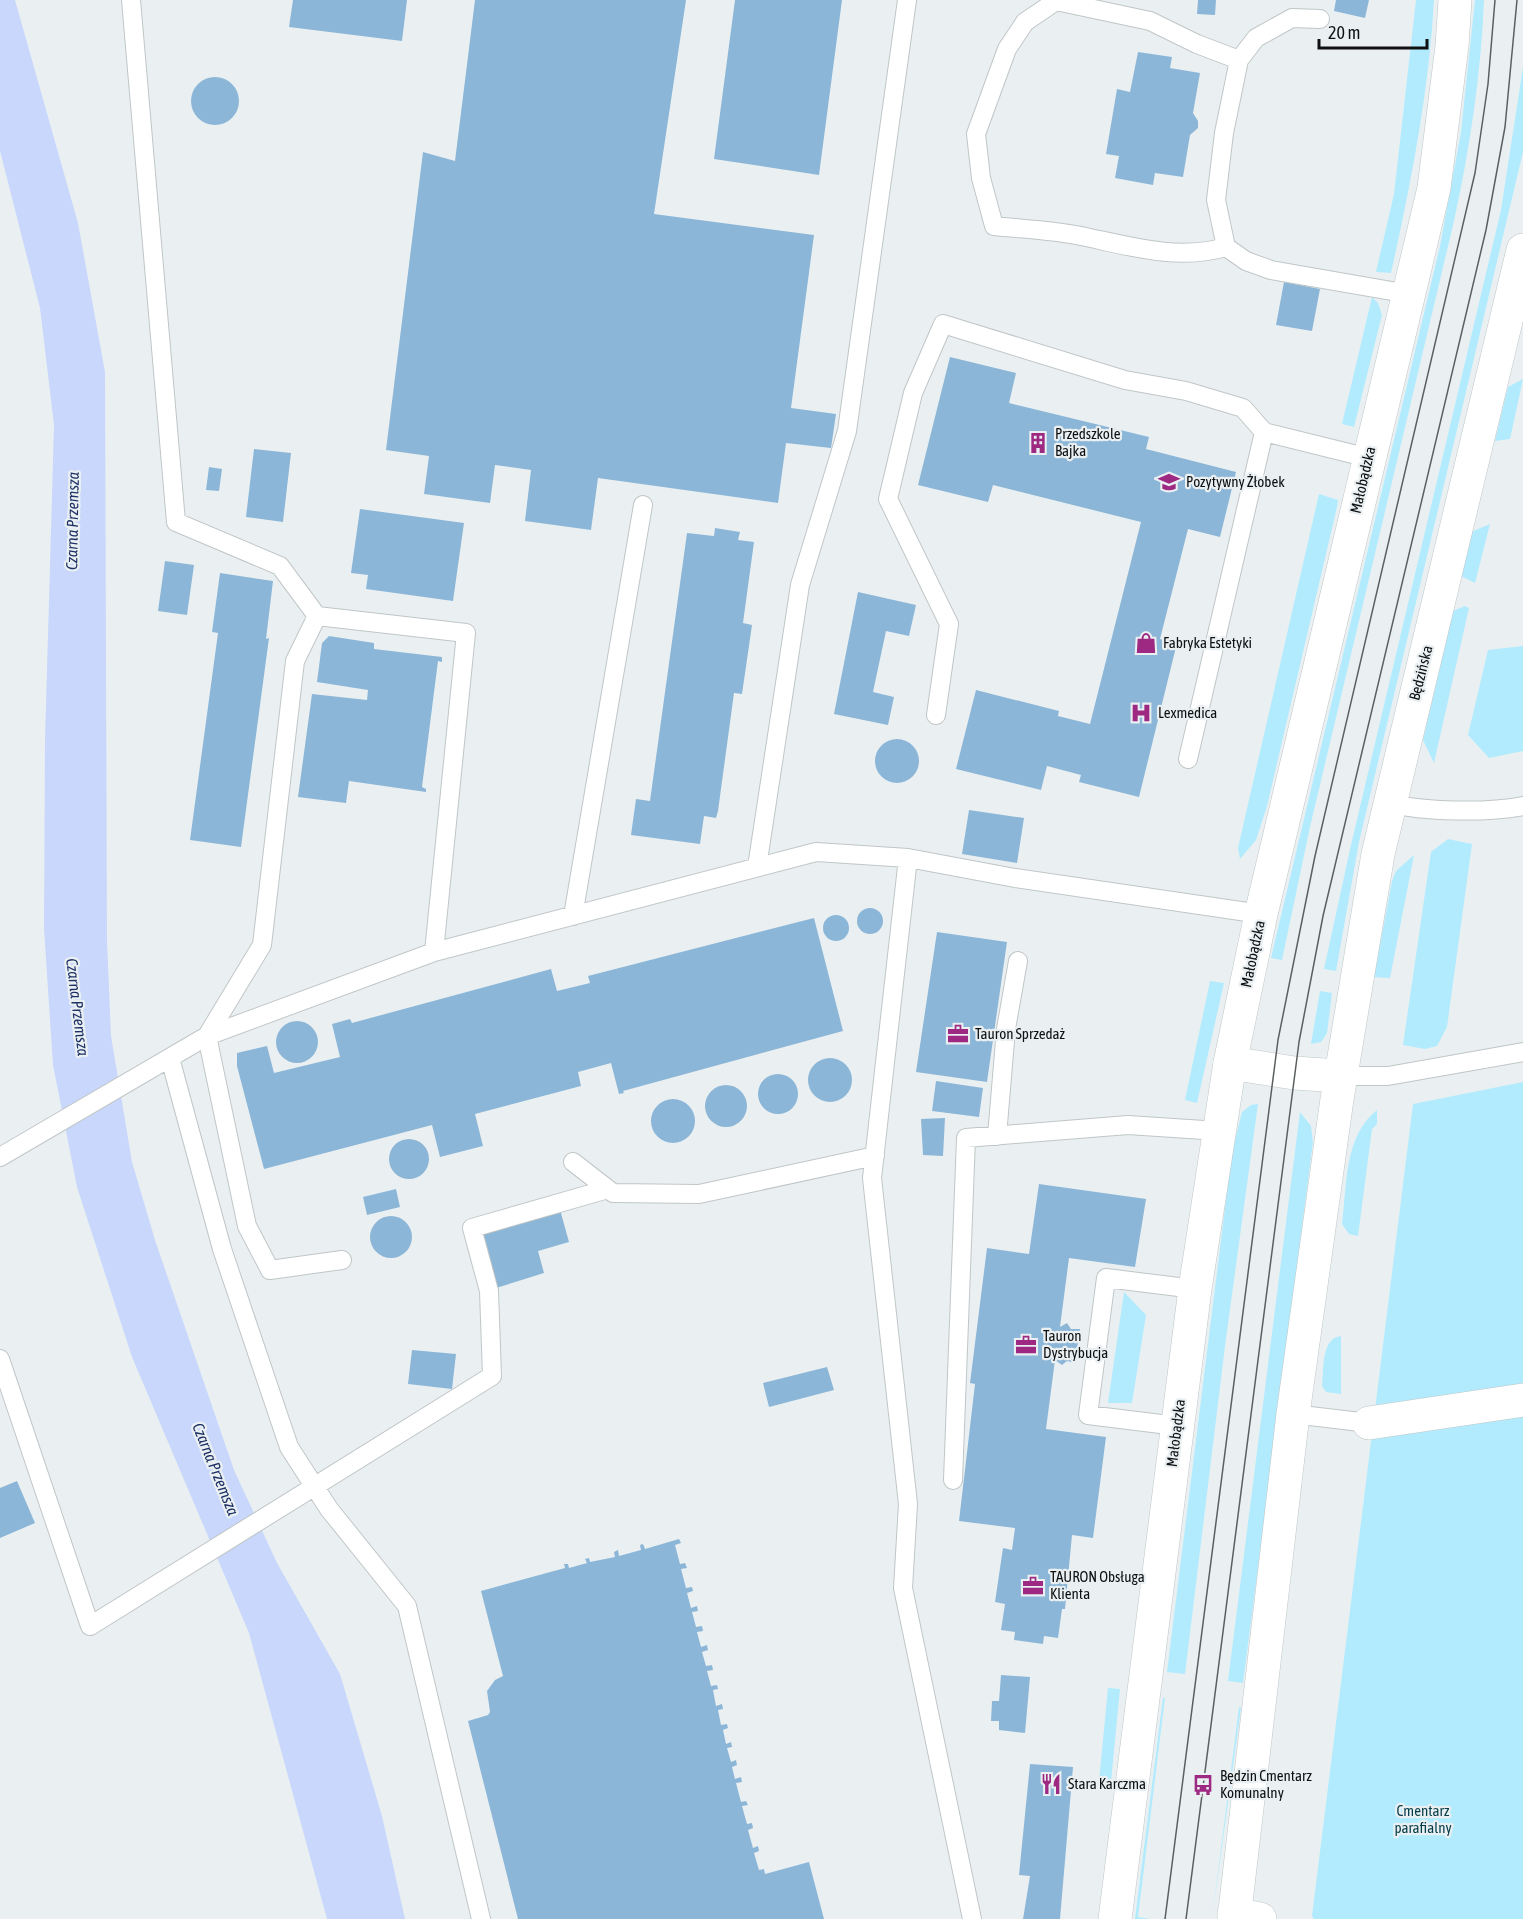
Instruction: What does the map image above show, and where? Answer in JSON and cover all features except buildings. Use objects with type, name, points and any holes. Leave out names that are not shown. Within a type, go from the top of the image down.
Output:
[{"type":"street","name":"Małobądzka","points":[[1115,1919],[1194,1289],[1230,1063],[1261,914],[1434,188],[1452,46],[1455,0]]},
{"type":"street","name":"Będzińska","points":[[1338,1088],[1388,803],[1523,250]]},
{"type":"street","points":[[1230,1063],[1294,1073],[1338,1088],[1293,1414],[1243,1917]]},
{"type":"street","points":[[1370,1424],[1523,1400]]},
{"type":"lane","points":[[131,0],[176,522],[280,566],[317,616],[466,633],[434,952]]},
{"type":"lane","points":[[757,867],[800,585],[847,431],[907,0]]},
{"type":"lane","points":[[1226,247],[1202,254],[1136,249],[1078,235],[994,226],[981,178],[976,134],[1007,49],[1025,22],[1056,1],[1150,21],[1197,44],[1239,60]]},
{"type":"lane","points":[[1320,19],[1292,18],[1256,38],[1239,60],[1224,134],[1216,200],[1226,247],[1246,261],[1271,270],[1409,294]]},
{"type":"lane","points":[[936,715],[949,624],[888,499],[913,393],[944,324],[1125,380],[1186,391],[1243,408],[1264,432],[1369,458]]},
{"type":"lane","points":[[1188,759],[1264,432]]},
{"type":"lane","points":[[573,916],[643,505]]},
{"type":"lane","points":[[317,616],[295,661],[262,945],[207,1036],[247,1226],[270,1270],[342,1260]]},
{"type":"lane","points":[[1388,803],[1416,808],[1468,810],[1523,806]]},
{"type":"lane","points":[[0,1158],[207,1036],[434,952],[816,852],[908,858],[1015,878],[1261,914]]},
{"type":"lane","points":[[908,858],[872,1178],[908,1504],[903,1588],[972,1919]]},
{"type":"lane","points":[[997,1136],[1006,1029],[1018,961]]},
{"type":"lane","points":[[1338,1088],[1388,1076],[1523,1052]]},
{"type":"lane","points":[[170,1058],[222,1249],[289,1447],[329,1509],[407,1606],[482,1919]]},
{"type":"lane","points":[[953,1480],[966,1138],[1128,1125],[1219,1131]]},
{"type":"lane","points":[[573,1162],[612,1193],[699,1194],[875,1156]]},
{"type":"lane","points":[[0,1359],[90,1626],[492,1376],[489,1291],[472,1228],[608,1189]]},
{"type":"lane","points":[[1177,1425],[1088,1415],[1106,1278],[1194,1289]]},
{"type":"lane","points":[[1293,1414],[1370,1424]]},
{"type":"green space","points":[[1416,0],[1434,0],[1423,103],[1391,273],[1376,272],[1394,194]]},
{"type":"green space","points":[[1475,0],[1484,0],[1480,55],[1470,139],[1454,221],[1310,827],[1282,960],[1271,958],[1440,246],[1461,132]]},
{"type":"green space","points":[[1523,67],[1523,152],[1359,842],[1336,971],[1324,969],[1351,845],[1501,210]]},
{"type":"green space","points":[[1372,297],[1378,303],[1382,315],[1354,427],[1342,424]]},
{"type":"green space","points":[[1523,379],[1510,439],[1495,441],[1508,387]]},
{"type":"green space","points":[[1319,494],[1338,500],[1337,507],[1267,806],[1256,840],[1240,859],[1238,848]]},
{"type":"green space","points":[[1490,524],[1475,583],[1461,576],[1471,532]]},
{"type":"green space","points":[[1465,606],[1469,608],[1434,763],[1423,740],[1453,611]]},
{"type":"green space","points":[[1523,646],[1523,751],[1489,758],[1468,735],[1488,650]]},
{"type":"green space","points":[[1448,839],[1472,844],[1447,1027],[1437,1046],[1425,1049],[1403,1045],[1431,852]]},
{"type":"green space","points":[[1414,855],[1390,978],[1374,977],[1392,881],[1396,871]]},
{"type":"green space","points":[[1210,981],[1224,983],[1197,1103],[1185,1100]]},
{"type":"green space","points":[[1320,991],[1332,993],[1327,1033],[1321,1042],[1311,1044]]},
{"type":"green space","name":"Cmentarz parafialny","points":[[1523,1082],[1523,1919],[1314,1919],[1312,1916],[1413,1104]]},
{"type":"green space","points":[[1258,1104],[1225,1346],[1185,1674],[1167,1672],[1232,1152],[1242,1112],[1251,1105]]},
{"type":"green space","points":[[1377,1110],[1377,1124],[1372,1129],[1358,1236],[1349,1234],[1342,1224],[1349,1162],[1358,1133]]},
{"type":"green space","points":[[1300,1112],[1311,1126],[1313,1142],[1243,1683],[1228,1681]]},
{"type":"green space","points":[[1124,1292],[1146,1315],[1132,1403],[1108,1403]]},
{"type":"green space","points":[[1341,1336],[1341,1394],[1326,1392],[1322,1386],[1327,1348],[1330,1342]]},
{"type":"green space","points":[[1108,1688],[1120,1689],[1111,1782],[1099,1781]]},
{"type":"green space","points":[[1163,1698],[1165,1698],[1138,1917],[1150,1919],[1135,1919]]},
{"type":"green space","points":[[1239,1707],[1241,1708],[1212,1919]]},
{"type":"water","name":"Czarna Przemsza","points":[[0,0],[15,0],[78,223],[105,372],[107,940],[111,1036],[132,1162],[155,1240],[234,1470],[277,1563],[340,1674],[382,1816],[405,1919],[327,1919],[249,1633],[132,1357],[77,1187],[53,1065],[44,929],[45,740],[54,425],[40,308],[0,151]]},
{"type":"tram line","points":[[1165,1919],[1278,1040],[1315,856],[1475,173],[1488,84],[1495,0]]},
{"type":"tram line","points":[[1186,1919],[1299,1042],[1323,916],[1486,230],[1505,127],[1517,0]]},
{"type":"place","name":"Przedszkole Bajka","points":[[1038,443]]},
{"type":"place","name":"Pozytywny Żłobek","points":[[1169,482]]},
{"type":"place","name":"Fabryka Estetyki","points":[[1146,643]]},
{"type":"place","name":"Lexmedica","points":[[1141,713]]},
{"type":"place","name":"Tauron Sprzedaż","points":[[958,1034]]},
{"type":"place","name":"Tauron Dystrybucja","points":[[1026,1345]]},
{"type":"place","name":"TAURON Obsługa Klienta","points":[[1033,1586]]},
{"type":"place","name":"Stara Karczma","points":[[1051,1784]]},
{"type":"place","name":"Będzin Cmentarz Komunalny","points":[[1203,1785]]}]
